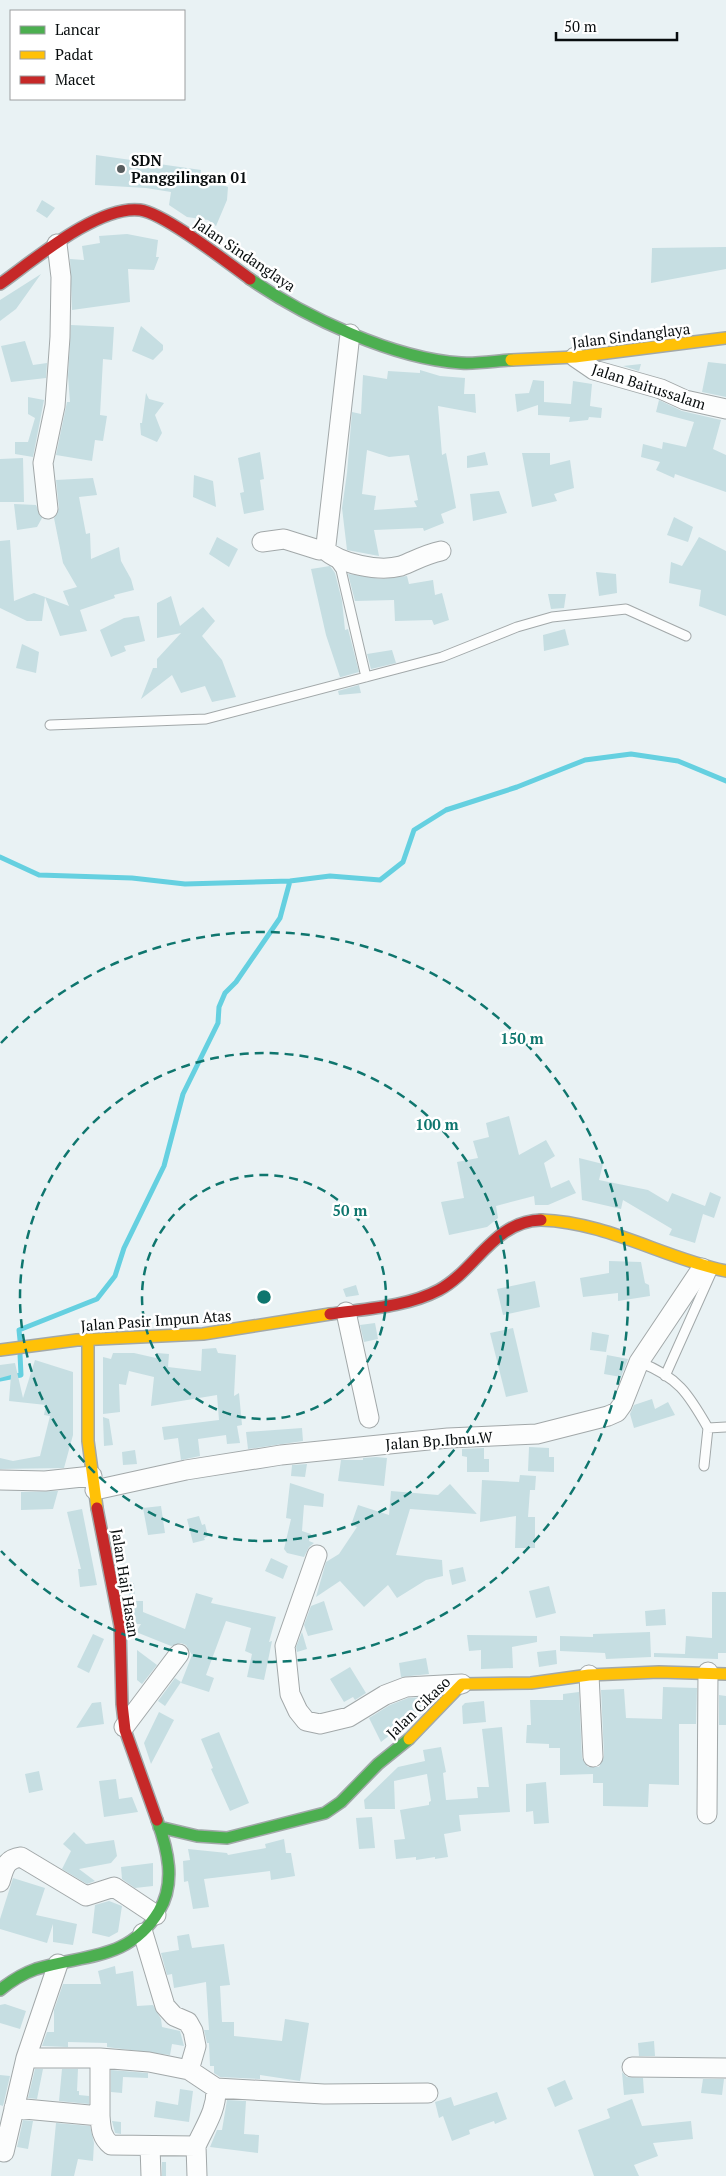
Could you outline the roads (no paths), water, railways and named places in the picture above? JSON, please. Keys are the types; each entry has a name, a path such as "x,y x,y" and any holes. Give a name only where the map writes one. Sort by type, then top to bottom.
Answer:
{"street":[{"name":"Jalan Sindanglaya","path":"0,284 76,229 122,211 141,210 162,218 265,289 350,334 404,352 462,363 575,357 726,338"},
{"path":"48,509 43,463 55,406 60,337 62,277 57,244"},
{"path":"328,553 328,531 350,334"},
{"name":"Jalan Baitussalam","path":"575,357 594,370 661,389 686,400 726,409"},
{"path":"262,542 284,540 328,553 346,562 386,567 399,566 441,551"},
{"name":"Jalan Pasir Impun Atas","path":"0,1350 88,1339 203,1334 346,1312 424,1297 444,1289 501,1233 514,1226 536,1220 571,1220 707,1268 726,1271"},
{"name":"Jalan Bp.Ibnu.W","path":"0,1480 93,1483 281,1455 448,1438 537,1434 617,1412 629,1389 639,1362 707,1268"},
{"path":"346,1312 369,1418"},
{"name":"Jalan Haji Hasan","path":"88,1339 88,1396 93,1483 120,1629 124,1727 134,1765 159,1827 166,1850 170,1881 165,1899 143,1933"},
{"path":"317,1555 285,1646 290,1694 298,1711 306,1721 320,1724 348,1717 385,1695 406,1688 462,1684"},
{"path":"124,1727 179,1654"},
{"path":"707,1814 717,1673"},
{"name":"Jalan Cikaso","path":"159,1827 197,1836 227,1838 325,1813 340,1802 378,1764 418,1731 462,1684 531,1683 589,1675 717,1673"},
{"path":"589,1675 593,1757"},
{"path":"0,1882 7,1862 12,1858 21,1857 86,1896 114,1887 156,1915"},
{"path":"0,1990 9,1981 25,1973 100,1955 117,1949 143,1933 165,2006 174,2016 188,2022 193,2031 196,2046 190,2070"},
{"path":"4,2152 26,2058 58,1964"},
{"path":"26,2058 100,2058 149,2062 190,2070 216,2088 324,2094 428,2093"},
{"path":"100,2058 100,2116 102,2134 105,2140 111,2145 196,2146"},
{"path":"632,2067 726,2068"},
{"path":"197,2176 196,2146 211,2117 217,2099 216,2088"},
{"path":"14,2108 100,2116"},
{"path":"150,2146 151,2176"}],"lane":[{"path":"328,553 341,570 366,677"},
{"path":"50,725 206,719 442,657 517,628 552,617 626,609 686,636"},
{"path":"665,1376 707,1268"},
{"path":"639,1362 683,1388 708,1428 704,1466"},
{"path":"708,1428 726,1427"}],"waterway":[{"path":"0,857 39,875 132,878 185,884 290,881 330,876 380,880 403,862 414,830 446,810 517,787 585,760 631,754 678,761 726,781"},
{"path":"20,1340 19,1330 97,1299 115,1276 124,1248 164,1166 183,1094 218,1023 219,1007 225,993 236,982 280,918 290,881"},
{"path":"0,1379 21,1375 20,1354"}],"place":[{"name":"SDN Panggilingan 01","path":"121,169"}]}
